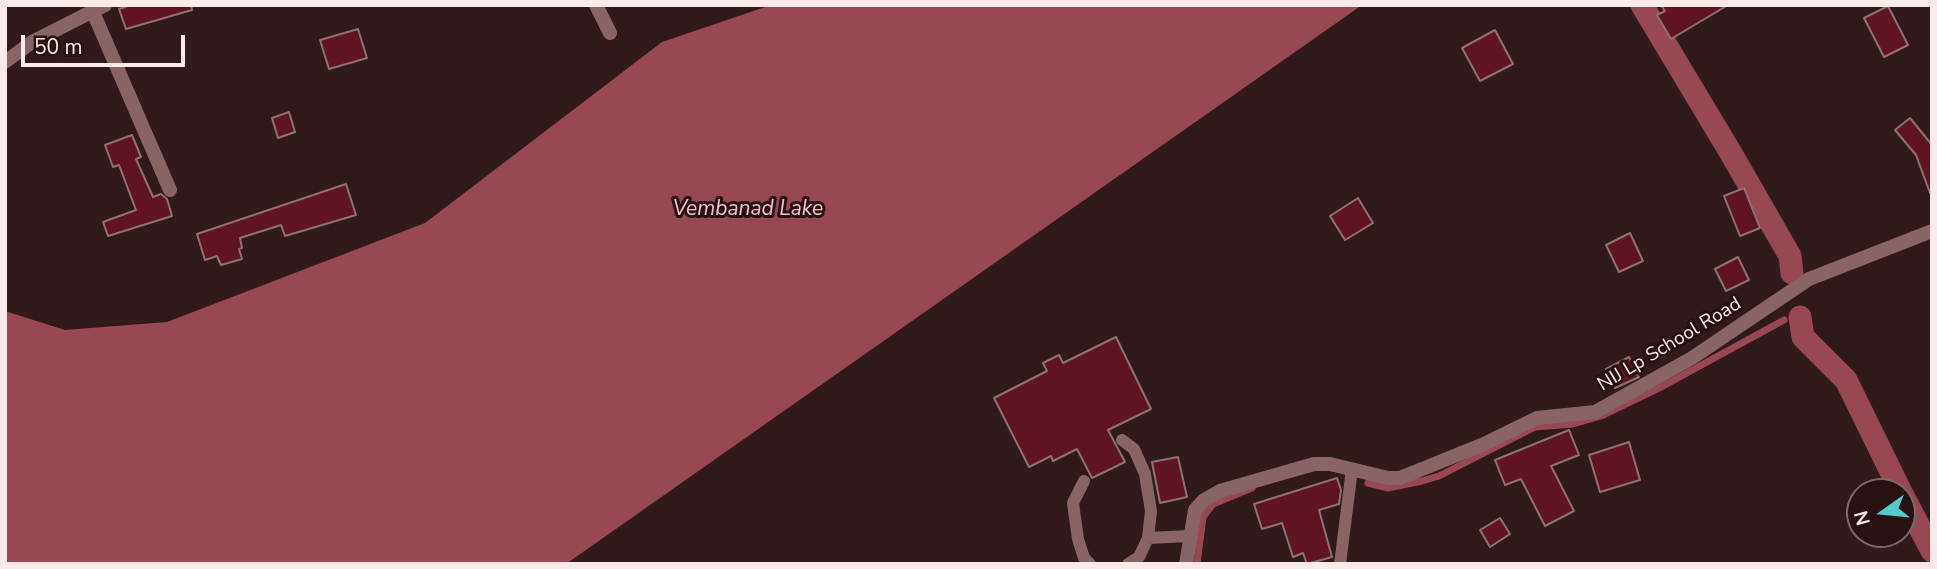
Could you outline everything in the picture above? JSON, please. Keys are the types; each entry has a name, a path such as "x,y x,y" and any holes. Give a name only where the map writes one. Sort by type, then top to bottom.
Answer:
{"street":[{"path":"596,5 610,33"},
{"path":"5,62 32,42 99,9 170,190"},
{"name":"NIJ Lp School Road","path":"1186,564 1195,510 1204,500 1220,491 1314,464 1330,464 1388,478 1400,478 1484,444 1537,418 1595,412 1692,358 1809,279 1932,231"}],"lane":[{"path":"1122,440 1134,449 1145,474 1151,511 1148,538 1139,557 1128,564"},
{"path":"1340,564 1352,469"},
{"path":"1084,481 1073,502 1074,519 1084,558 1090,564"},
{"path":"1148,538 1190,536"}],"water":[{"name":"Vembanad Lake","path":"771,5 1362,5 566,564 5,564 5,311 65,330 167,322 425,223 662,42"}],"building":[{"path":"131,5 191,5 192,10 126,29 119,9"},
{"path":"1661,5 1728,5 1671,39 1657,15 1665,11"},
{"path":"1888,6 1908,45 1884,57 1864,18"},
{"path":"358,29 367,58 329,69 320,40"},
{"path":"1495,30 1513,64 1480,81 1462,48"},
{"path":"289,112 295,132 278,138 272,118"},
{"path":"1910,118 1932,145 1932,193 1916,155 1895,130"},
{"path":"132,135 141,157 136,159 153,197 161,194 167,199 172,216 108,236 103,222 136,210 119,165 113,167 105,145"},
{"path":"346,184 356,215 285,236 281,225 240,238 242,259 221,265 217,256 205,260 197,234"},
{"path":"1744,188 1760,228 1740,236 1724,196"},
{"path":"1358,198 1373,223 1345,240 1330,216"},
{"path":"1630,233 1643,261 1619,272 1606,245"},
{"path":"1738,257 1749,280 1726,291 1715,269"},
{"path":"1116,337 1151,409 1108,430 1125,462 1092,478 1077,449 1053,461 1051,456 1029,467 994,398 1047,371 1043,363 1059,355 1063,363"},
{"path":"1629,357 1639,377 1615,388 1606,369"},
{"path":"1569,430 1579,455 1551,466 1574,511 1545,526 1521,479 1505,485 1495,460"},
{"path":"1629,442 1640,480 1600,492 1589,455"},
{"path":"1178,457 1187,497 1160,503 1152,462"},
{"path":"1337,478 1341,490 1339,504 1319,510 1332,557 1307,564 1303,553 1293,557 1282,523 1262,529 1254,504"},
{"path":"1500,518 1510,534 1490,547 1480,530"}],"waterway":[{"path":"1642,5 1790,256 1792,273"},
{"path":"1800,317 1803,337 1846,380 1894,478"},
{"path":"1368,483 1388,488 1422,481 1439,476 1535,427 1573,424 1601,416 1663,386 1784,320"},
{"path":"1197,564 1203,517 1213,504 1252,488"},
{"path":"1916,521 1932,551"}]}
